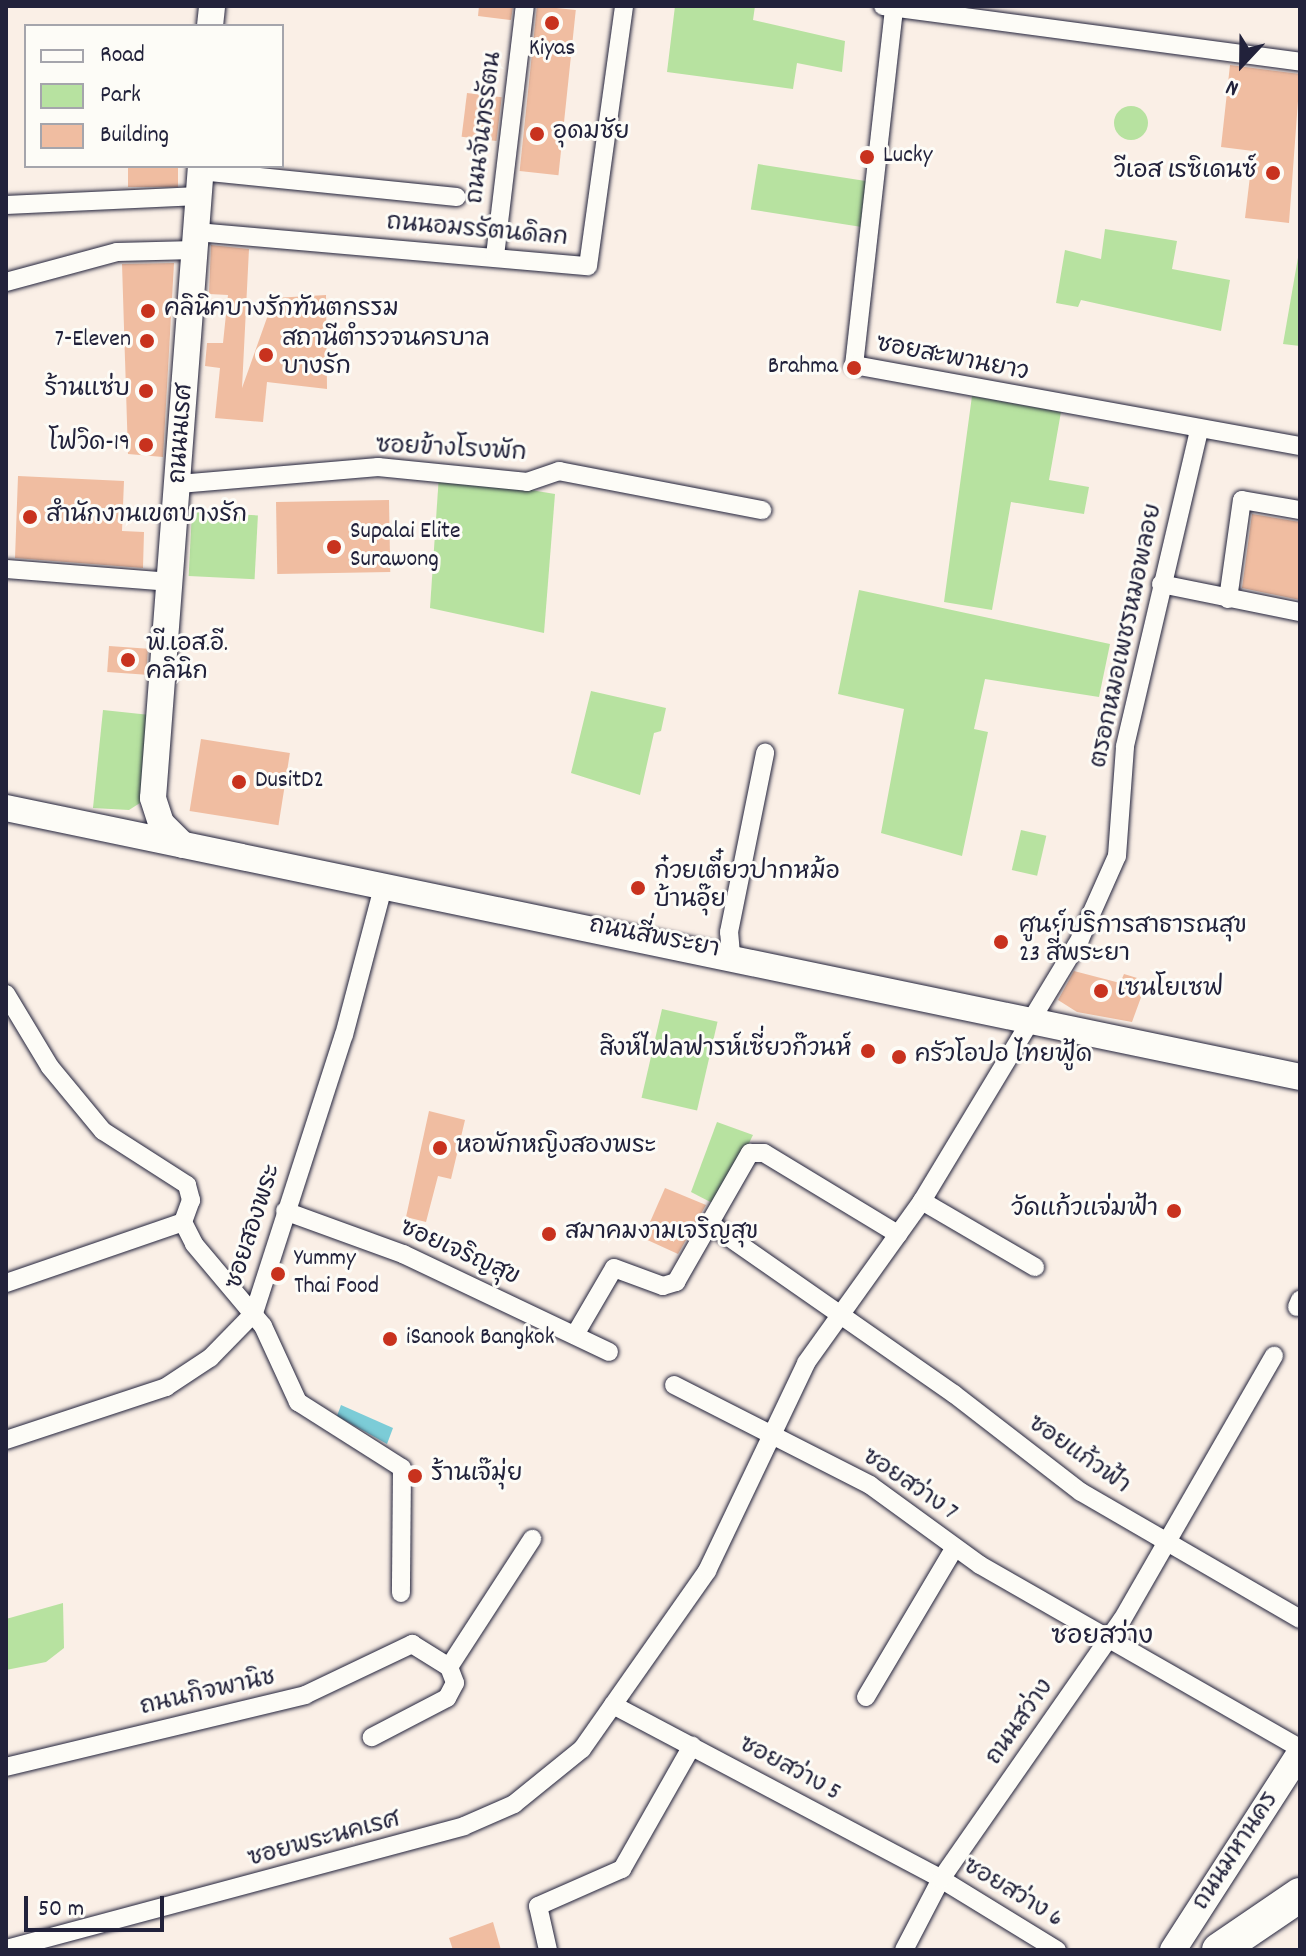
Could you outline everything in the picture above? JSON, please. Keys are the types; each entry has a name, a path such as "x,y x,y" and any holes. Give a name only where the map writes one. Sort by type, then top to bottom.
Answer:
{"highway":[{"path":"1219,1950 1300,1895"}],"main road":[{"name":"ถนนนเรศ","path":"153,798 200,177"},
{"path":"123,832 144,817 153,798"},
{"path":"153,798 161,823 183,845"},
{"name":"ถนนสี่พระยา","path":"6,808 731,954 1028,1021 1300,1077"},
{"name":"ถนนมหานคร","path":"1173,1950 1300,1751"}],"street":[{"name":"ถนนจันทรรัตน","path":"495,256 525,6"},
{"name":"ถนนอมรรัตนดิลก","path":"6,282 117,252 196,241 495,256 588,266 624,6"},
{"path":"889,7 1300,62"},
{"name":"ซอยสะพานยาว","path":"889,7 854,365 1199,431 1300,446"},
{"path":"6,205 200,177 457,197"},
{"name":"ตรอกหมอเพชรหมอพลอย","path":"1028,1021 1080,939 1117,856 1125,746 1199,431"},
{"name":"ซอยข้างโรงพัก","path":"179,484 378,467 546,478 559,471 762,510"},
{"path":"1228,599 1242,500 1300,510"},
{"path":"6,569 171,582"},
{"path":"1161,584 1300,612"},
{"path":"731,954 729,932 765,753"},
{"name":"ซอยสองพระ","path":"6,1440 166,1387 210,1358 254,1313 344,1035 384,884"},
{"path":"6,994 50,1067 103,1131 187,1185 191,1200 183,1222 206,1263 254,1313 298,1402 402,1468 401,1593"},
{"path":"613,1705 707,1571 806,1363 922,1201 1028,1021"},
{"path":"576,1333 614,1268 670,1287 713,1226 756,1152 898,1234"},
{"path":"922,1201 1035,1267"},
{"name":"ซอยเจริญสุข","path":"285,1211 403,1254 576,1333 609,1352"},
{"path":"6,1283 183,1222"},
{"name":"ซอยแก้วฟ้า","path":"713,1226 954,1394 1081,1492 1300,1619"},
{"name":"ถนนสว่าง","path":"904,1950 941,1879 1111,1635 1274,1356"},
{"name":"ซอยสว่าง 7","path":"674,1385 870,1485 955,1547 1111,1635 1300,1751"},
{"path":"372,1737 447,1698 455,1683 449,1667 532,1539"},
{"path":"866,1697 955,1547"},
{"name":"ถนนกิจพานิช","path":"6,1767 305,1695 412,1644 449,1667"},
{"name":"ซอยสว่าง 5","path":"613,1705 941,1879"},
{"name":"ซอยพระนคเรศ","path":"6,1949 464,1826 514,1804 563,1768 613,1705"},
{"path":"548,1950 538,1906 622,1869 692,1746"},
{"name":"ซอยสว่าง 6","path":"941,1879 1057,1950"}],"green space":[{"path":"675,6 755,6 753,20 845,41 842,72 797,63 793,89 667,72"},
{"path":"1131,106 1143,111 1148,123 1143,135 1131,140 1119,135 1114,123 1119,111"},
{"path":"758,164 874,182 866,228 751,209"},
{"path":"1105,229 1177,241 1172,269 1230,280 1221,331 1081,300 1078,307 1056,303 1065,250 1101,259"},
{"path":"1300,246 1300,346 1283,344"},
{"path":"972,396 1061,412 1049,480 1089,487 1084,514 1011,502 992,610 944,602"},
{"path":"439,475 555,494 544,633 430,608"},
{"path":"192,512 258,515 255,579 189,576"},
{"path":"859,590 1110,644 1099,697 985,679 974,729 988,732 962,856 881,833 904,709 838,694"},
{"path":"591,691 666,708 661,731 654,733 640,795 571,773"},
{"path":"103,710 150,715 140,803 129,810 93,808"},
{"path":"1021,830 1046,836 1037,876 1012,870"},
{"path":"662,1009 718,1022 697,1110 642,1098"},
{"path":"717,1122 753,1135 718,1206 691,1192"},
{"path":"63,1603 64,1648 46,1662 6,1670 6,1619"}],"water":[{"path":"341,1405 393,1428 387,1444 337,1416"}],"building":[{"path":"479,6 513,6 511,20 478,16"},
{"path":"537,6 576,10 558,175 520,171"},
{"name":"วีเอส เรซิเดนซ์","path":"1230,65 1300,74 1289,223 1245,218 1253,151 1221,147"},
{"path":"467,93 502,97 496,141 462,137"},
{"path":"128,168 178,168 178,187 128,187"},
{"name":"สถานีตำรวจนครบาล บางรัก","path":"211,245 249,249 242,388 274,298 326,295 327,389 267,382 263,422 215,418 220,368 205,366 207,343 223,343 228,295 209,294"},
{"path":"174,263 163,457 128,454 122,264"},
{"name":"สำนักงานเขตบางรัก","path":"18,476 124,481 122,531 144,532 143,568 15,558"},
{"name":"Supalai Elite Surawong","path":"389,500 390,572 277,574 276,502"},
{"path":"1252,514 1300,522 1300,600 1242,588"},
{"name":"พี.เอส.อี. คลินิก","path":"109,646 148,649 146,675 107,672"},
{"name":"DusitD2","path":"201,739 290,753 278,825 190,811"},
{"name":"เซนโยเซฟ","path":"1074,971 1120,983 1124,974 1147,981 1132,1022 1077,1012 1058,1000"},
{"name":"หอพักหญิงสองพระ","path":"429,1111 465,1120 451,1179 438,1176 426,1222 406,1217"},
{"path":"665,1188 706,1205 678,1254 643,1238"},
{"path":"493,1922 501,1950 453,1950 449,1938"}],"place":[{"name":"Kiyas","path":"552,23"},
{"name":"อุดมชัย","path":"537,134"},
{"name":"Lucky","path":"867,157"},
{"name":"วีเอส เรซิเดนซ์","path":"1273,173"},
{"name":"คลินิคบางรักทันตกรรม","path":"148,311"},
{"name":"7-Eleven","path":"147,341"},
{"name":"สถานีตำรวจนครบาล บางรัก","path":"266,355"},
{"name":"Brahma","path":"854,368"},
{"name":"ร้านแซ่บ","path":"146,391"},
{"name":"โฟวิด-19","path":"146,445"},
{"name":"สำนักงานเขตบางรัก","path":"30,517"},
{"name":"Supalai Elite Surawong","path":"334,547"},
{"name":"พี.เอส.อี. คลินิก","path":"128,660"},
{"name":"DusitD2","path":"239,782"},
{"name":"ก๋วยเตี๋ยวปากหม้อ บ้านอุ๊ย","path":"638,888"},
{"name":"ศูนย์บริการสาธารณสุข 23 สี่พระยา","path":"1001,942"},
{"name":"เซนโยเซฟ","path":"1101,991"},
{"name":"สิงห์ไฟลฟารห์เซี่ยวก๊วนห์","path":"868,1051"},
{"name":"ครัวโอปอ ไทยฟู้ด","path":"899,1057"},
{"name":"หอพักหญิงสองพระ","path":"440,1148"},
{"name":"วัดแก้วแจ่มฟ้า","path":"1174,1211"},
{"name":"สมาคมงามเจริญสุข","path":"549,1234"},
{"name":"Yummy Thai Food","path":"278,1274"},
{"name":"iSanook Bangkok","path":"390,1339"},
{"name":"ร้านเจ๊มุ่ย","path":"415,1476"}],"district":[{"name":"ซอยสว่าง","path":"1102,1638"}]}
